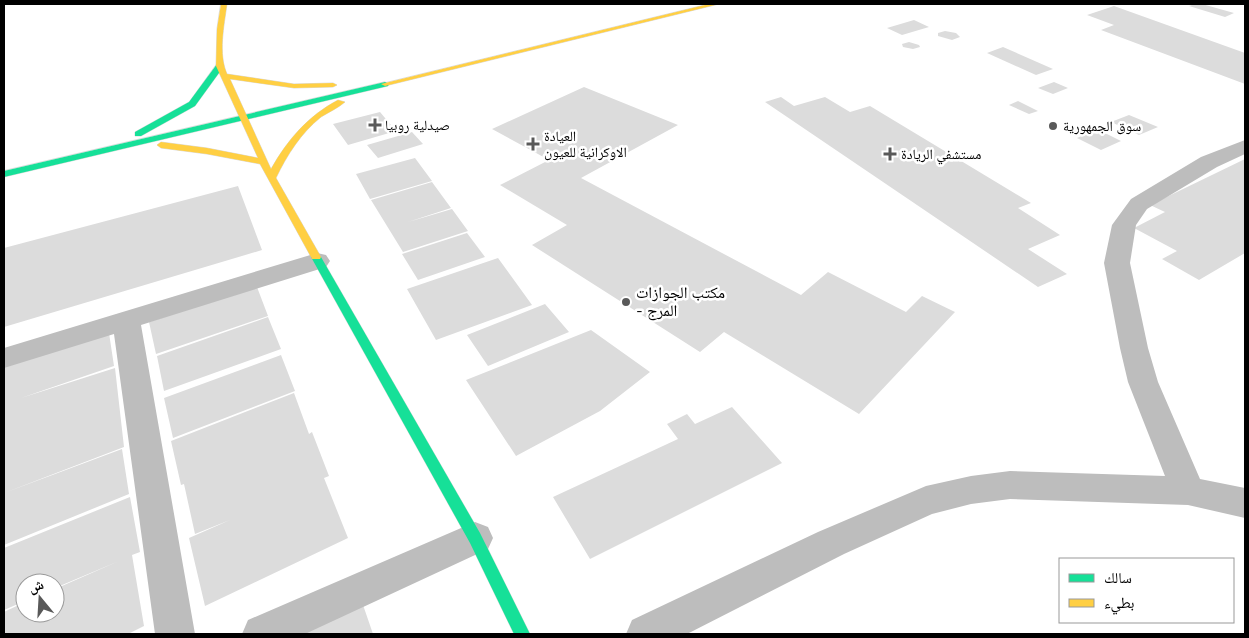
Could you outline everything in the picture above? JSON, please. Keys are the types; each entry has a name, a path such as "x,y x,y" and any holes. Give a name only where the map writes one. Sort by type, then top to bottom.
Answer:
{"main road":[{"path":"224,4 220,29 222,71 271,178 475,538 522,634"},
{"path":"4,174 716,4"},
{"path":"222,71 294,86 321,86 421,75"},
{"path":"104,151 192,104 222,71"},
{"path":"271,178 288,146 312,121 337,104 393,82"},
{"path":"134,144 169,145 264,162"}],"street":[{"path":"1188,491 1143,382 1134,348 1117,263 1124,225 1139,204 1209,162 1245,146"},
{"path":"4,358 317,260"},
{"path":"126,321 175,634"},
{"path":"646,634 830,544 926,501 971,490 1010,485 1188,491 1245,503"},
{"path":"262,634 475,538"}],"building":[{"path":"1202,4 1234,13 1225,17 1189,6"},
{"path":"1114,6 1245,53 1245,84 1101,30 1114,25 1087,15"},
{"path":"914,20 929,27 902,35 887,28"},
{"path":"945,31 956,33 960,37 952,40 938,36 938,33"},
{"path":"909,42 920,47 913,49 903,47 902,44"},
{"path":"1003,47 1053,69 1036,75 987,53"},
{"path":"1054,82 1068,88 1053,94 1038,88"},
{"path":"584,87 678,125 581,178 801,295 828,272 906,312 922,296 955,312 859,414 724,332 700,352 532,245 567,225 500,185 549,160 492,129"},
{"path":"781,97 794,106 825,97 850,112 870,106 1031,203 1018,208 1060,235 1028,249 1067,274 1038,287 765,102"},
{"path":"1018,101 1038,111 1029,114 1009,105"},
{"path":"380,112 396,131 348,145 333,124"},
{"path":"1129,115 1158,127 1139,135 1111,122"},
{"path":"1097,129 1121,141 1101,150 1077,138"},
{"path":"412,132 423,144 378,158 367,145"},
{"path":"415,158 432,181 370,199 356,174"},
{"path":"1245,159 1245,253 1199,280 1162,259 1177,251 1134,228 1165,212 1150,205"},
{"path":"432,182 451,208 408,222 452,209 468,231 403,252 371,200"},
{"path":"238,186 262,250 4,327 4,248"},
{"path":"467,233 485,257 418,280 402,254"},
{"path":"498,258 532,305 436,340 407,289"},
{"path":"257,287 268,316 156,354 149,322"},
{"path":"545,304 569,332 488,366 467,335"},
{"path":"268,317 281,349 164,391 157,356"},
{"path":"591,330 650,372 600,411 516,456 466,380"},
{"path":"109,333 114,366 21,398 115,368 124,447 4,493 4,367"},
{"path":"281,355 295,391 173,438 164,398"},
{"path":"294,393 309,434 312,432 329,476 324,478 348,538 205,606 189,538 230,520 195,534 184,484 181,485 171,441"},
{"path":"732,407 782,463 590,559 553,497 678,439 667,424 687,414 695,424"},
{"path":"122,449 129,494 4,545 4,493"},
{"path":"130,497 140,552 132,555 144,626 128,634 4,634 4,612 15,607 15,623 65,623 65,585 119,561 65,584 65,573 15,573 15,605 4,610 4,548"},
{"path":"362,602 373,634 294,634"}],"traffic: fast":[{"path":"138,134 192,104 220,66"},
{"path":"4,174 385,84"},
{"path":"316,257 475,538 522,634"}],"traffic: slow":[{"path":"224,4 220,29 220,66 271,178 316,257"},
{"path":"385,84 716,4"},
{"path":"224,76 294,86 333,85"},
{"path":"271,178 284,154 308,124 341,102"},
{"path":"161,145 207,151 264,162"}],"place":[{"name":"صيدلية روبيا","path":"375,125"},
{"name":"سوق الجمهورية","path":"1053,126"},
{"name":"العيادة الاوكرانية للعيون","path":"533,144"},
{"name":"مستشفي الريادة","path":"890,154"},
{"name":"مكتب الجوازات - المرج","path":"626,302"}]}
